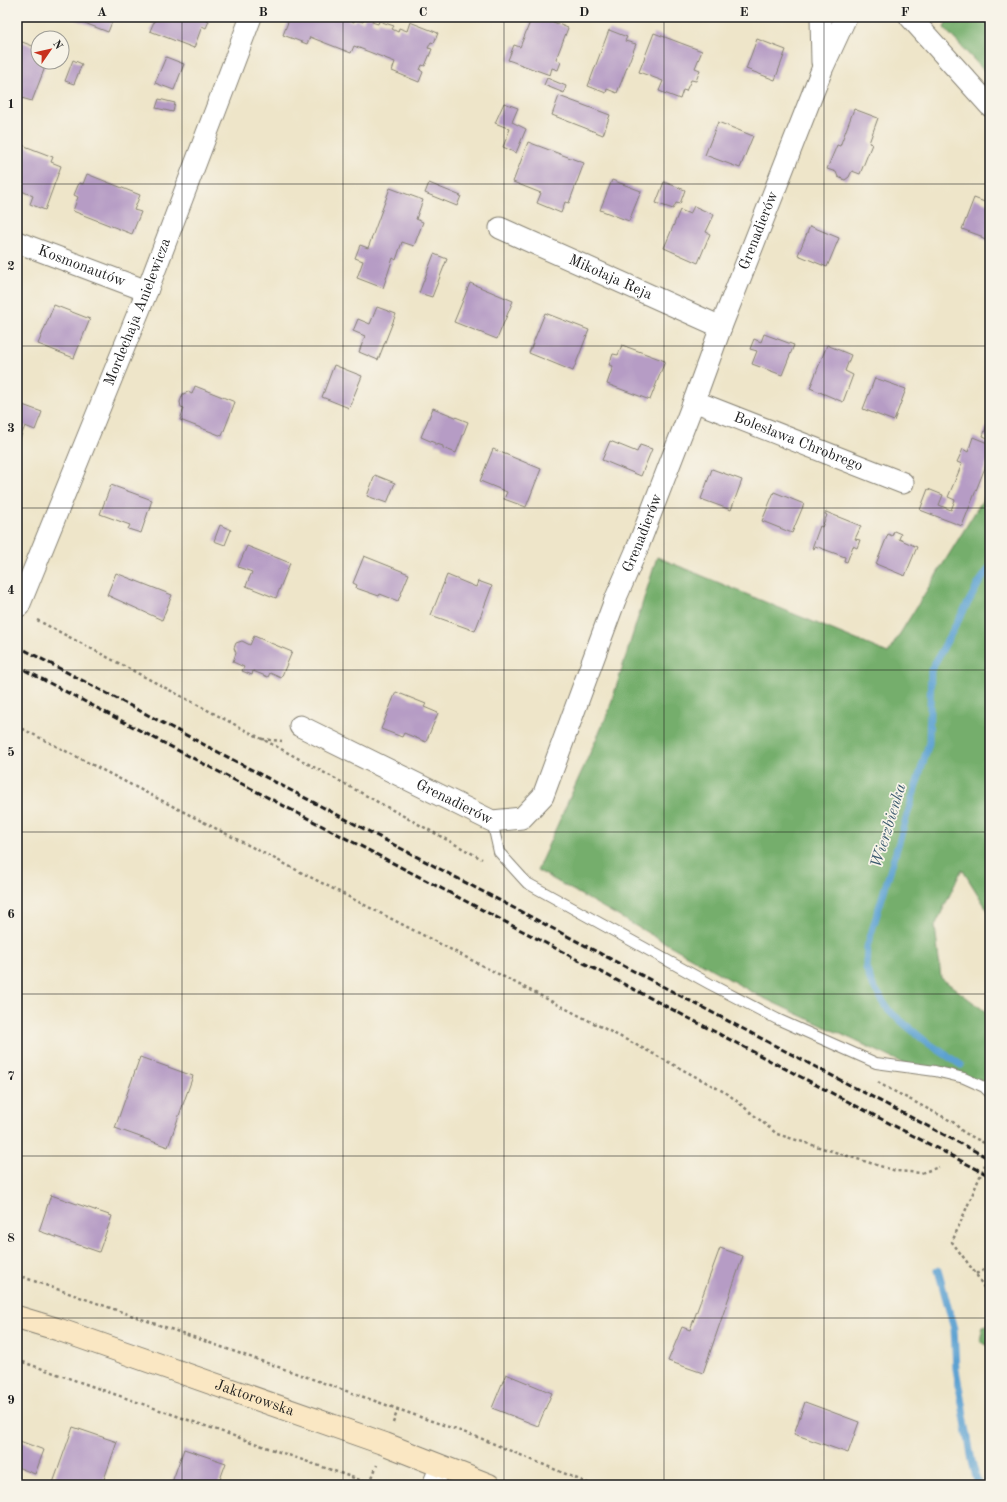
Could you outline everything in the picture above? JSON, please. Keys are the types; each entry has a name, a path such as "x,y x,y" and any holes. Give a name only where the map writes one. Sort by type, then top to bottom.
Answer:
{"main road":[{"name":"Jaktorowska","path":"17,1317 60,1330 437,1475 489,1485"}],"street":[{"name":"Mordechaja Anielewicza","path":"19,606 147,290 251,17"},
{"path":"821,17 823,67"},
{"name":"Grenadierów","path":"300,726 492,821 522,818 543,796 615,600 637,549 721,326 823,67 846,17"},
{"path":"910,17 990,106"},
{"name":"Mikołaja Reja","path":"500,228 721,326"},
{"name":"Kosmonautów","path":"17,242 147,290"},
{"name":"Bolesława Chrobrego","path":"694,401 903,483"}],"lane":[{"path":"492,821 499,852 527,883 710,984 777,1019 876,1063 935,1071 964,1078 984,1087 990,1093"}],"path":[{"path":"19,606 33,618 281,749 485,860"},
{"path":"17,741 18,727 653,1054 728,1094 777,1134 896,1171 921,1173 939,1167"},
{"path":"874,1078 884,1086 953,1122 963,1132 990,1146"},
{"path":"990,1153 952,1242 976,1274 990,1298"},
{"path":"976,1274 990,1267"},
{"path":"17,1275 480,1438 592,1485"},
{"path":"17,1360 374,1485"}],"green space":[{"path":"948,17 990,17 990,77 944,28"},
{"path":"990,488 990,914 962,869 935,926 941,978 990,1015 990,1089 903,1063 759,996 537,870 608,713 657,557 888,653"},
{"path":"990,1324 990,1347 980,1341 983,1326"}],"building":[{"path":"69,17 114,17 108,32"},
{"path":"156,17 205,17 204,19 209,21 206,28 202,26 194,48 150,31"},
{"path":"290,17 349,17 348,20 354,22 355,19 363,22 365,17 371,17 373,18 372,22 378,24 379,21 394,26 392,29 398,32 399,28 407,31 410,22 438,33 434,43 431,42 428,48 432,49 425,66 422,65 420,70 423,72 419,82 392,71 395,62 354,46 351,53 310,37 307,44 283,35"},
{"path":"532,17 541,17 568,28 556,59 561,62 558,70 552,68 550,75 508,60 514,45 520,47"},
{"path":"609,30 627,37 625,41 636,44 617,93 607,89 606,93 588,86"},
{"path":"654,33 702,51 695,68 700,70 696,81 691,80 686,91 683,90 680,99 659,91 663,81 639,72"},
{"path":"757,39 786,50 775,80 746,69"},
{"path":"17,40 30,45 30,70 44,70 32,101 18,97 19,93 17,92"},
{"path":"166,57 184,64 174,90 155,83"},
{"path":"73,60 82,64 74,84 65,81"},
{"path":"547,78 566,86 564,93 544,85"},
{"path":"559,96 610,115 603,135 552,115"},
{"path":"159,99 175,103 173,112 156,108"},
{"path":"504,103 518,108 512,122 526,129 516,153 503,147 510,129 495,123"},
{"path":"854,109 878,118 869,143 872,144 860,174 852,171 849,177 845,180 838,177 836,172 827,169 837,145 840,146"},
{"path":"718,122 753,136 740,168 705,155"},
{"path":"528,142 584,163 569,203 565,202 561,213 537,203 541,193 513,182"},
{"path":"17,143 53,157 51,162 61,166 45,210 30,204 33,196 17,189"},
{"path":"87,174 140,195 134,210 141,212 132,234 73,211 78,197 74,195 79,183 83,184"},
{"path":"612,180 641,191 629,221 600,210"},
{"path":"664,182 685,190 680,204 676,203 673,209 656,203"},
{"path":"429,183 461,196 457,206 425,193"},
{"path":"390,188 423,200 416,219 423,222 414,246 402,242 396,260 393,258 383,288 357,278 363,261 355,258 360,245 368,248"},
{"path":"974,198 990,204 990,242 981,238 981,236 962,229"},
{"path":"694,206 714,215 706,232 710,234 698,263 664,248 680,210 690,214"},
{"path":"810,226 839,238 827,267 798,255"},
{"path":"434,254 447,259 432,297 419,293"},
{"path":"470,283 513,301 497,339 454,322"},
{"path":"54,305 90,319 74,358 38,344"},
{"path":"377,307 396,314 378,360 359,352 365,336 353,331 358,319 370,324"},
{"path":"545,313 589,330 573,371 529,353"},
{"path":"764,334 794,345 782,375 752,364 757,351 750,349 754,339 761,342"},
{"path":"622,345 665,361 650,400 607,384 613,366 609,365 613,354 618,355"},
{"path":"827,345 851,355 845,371 853,375 843,402 810,388"},
{"path":"334,365 362,376 349,408 322,397"},
{"path":"875,378 906,389 894,421 863,409"},
{"path":"195,386 235,402 222,436 180,420 184,408 181,407 180,402 183,394 188,392 192,394"},
{"path":"17,403 42,412 35,430 25,426 17,446"},
{"path":"433,408 468,422 456,453 443,448 443,446 437,444 435,445 435,443 421,437"},
{"path":"990,417 990,439 983,436"},
{"path":"973,437 990,444 990,455 962,526 920,510 928,489 943,495 939,505 951,510 955,500 948,497 962,464 957,462 963,449 968,452"},
{"path":"610,441 637,452 640,445 652,449 641,476 602,460"},
{"path":"493,449 541,469 526,507 504,499 507,492 480,481"},
{"path":"712,469 742,480 731,510 701,499"},
{"path":"375,475 395,483 387,503 367,496"},
{"path":"111,485 152,500 141,533 128,529 130,525 100,514"},
{"path":"774,492 804,504 792,533 762,521"},
{"path":"826,512 861,526 855,539 860,540 857,548 853,546 847,562 844,561 845,557 815,546 814,549 812,548 820,526 822,527 827,515 825,514"},
{"path":"220,525 231,530 225,545 214,541"},
{"path":"894,531 901,534 899,539 917,547 905,576 876,564 888,534 892,536"},
{"path":"247,546 290,563 276,598 246,586 252,572 238,567"},
{"path":"364,556 409,574 398,601 380,594 379,596 356,588 357,585 353,583"},
{"path":"116,573 172,595 162,620 107,595"},
{"path":"447,575 476,587 478,581 492,586 475,631 431,615"},
{"path":"254,636 292,652 281,678 270,673 268,677 253,671 252,675 242,671 244,667 233,662 236,653 234,648 236,643 242,641 250,645"},
{"path":"396,692 426,704 424,707 438,713 426,742 404,733 402,737 381,729"},
{"path":"140,1057 193,1076 168,1147 115,1128"},
{"path":"51,1195 112,1216 99,1252 39,1231"},
{"path":"720,1248 743,1256 703,1373 668,1361 682,1327 690,1330"},
{"path":"506,1374 552,1393 538,1426 492,1408"},
{"path":"805,1402 859,1422 848,1453 794,1434"},
{"path":"73,1427 117,1442 102,1485 60,1485 53,1483"},
{"path":"17,1440 44,1450 35,1474 17,1467"},
{"path":"184,1449 226,1463 218,1485 171,1485"}],"waterway":[{"name":"Wierzbienka","path":"961,1065 925,1041 889,1011 871,982 866,968 867,947 929,743 931,670 979,583 990,567"},
{"name":"Wierzbienka","path":"938,1270 954,1329 956,1369 972,1461 978,1485"}],"railway":[{"path":"17,646 990,1159"},
{"path":"17,666 990,1176"}]}
